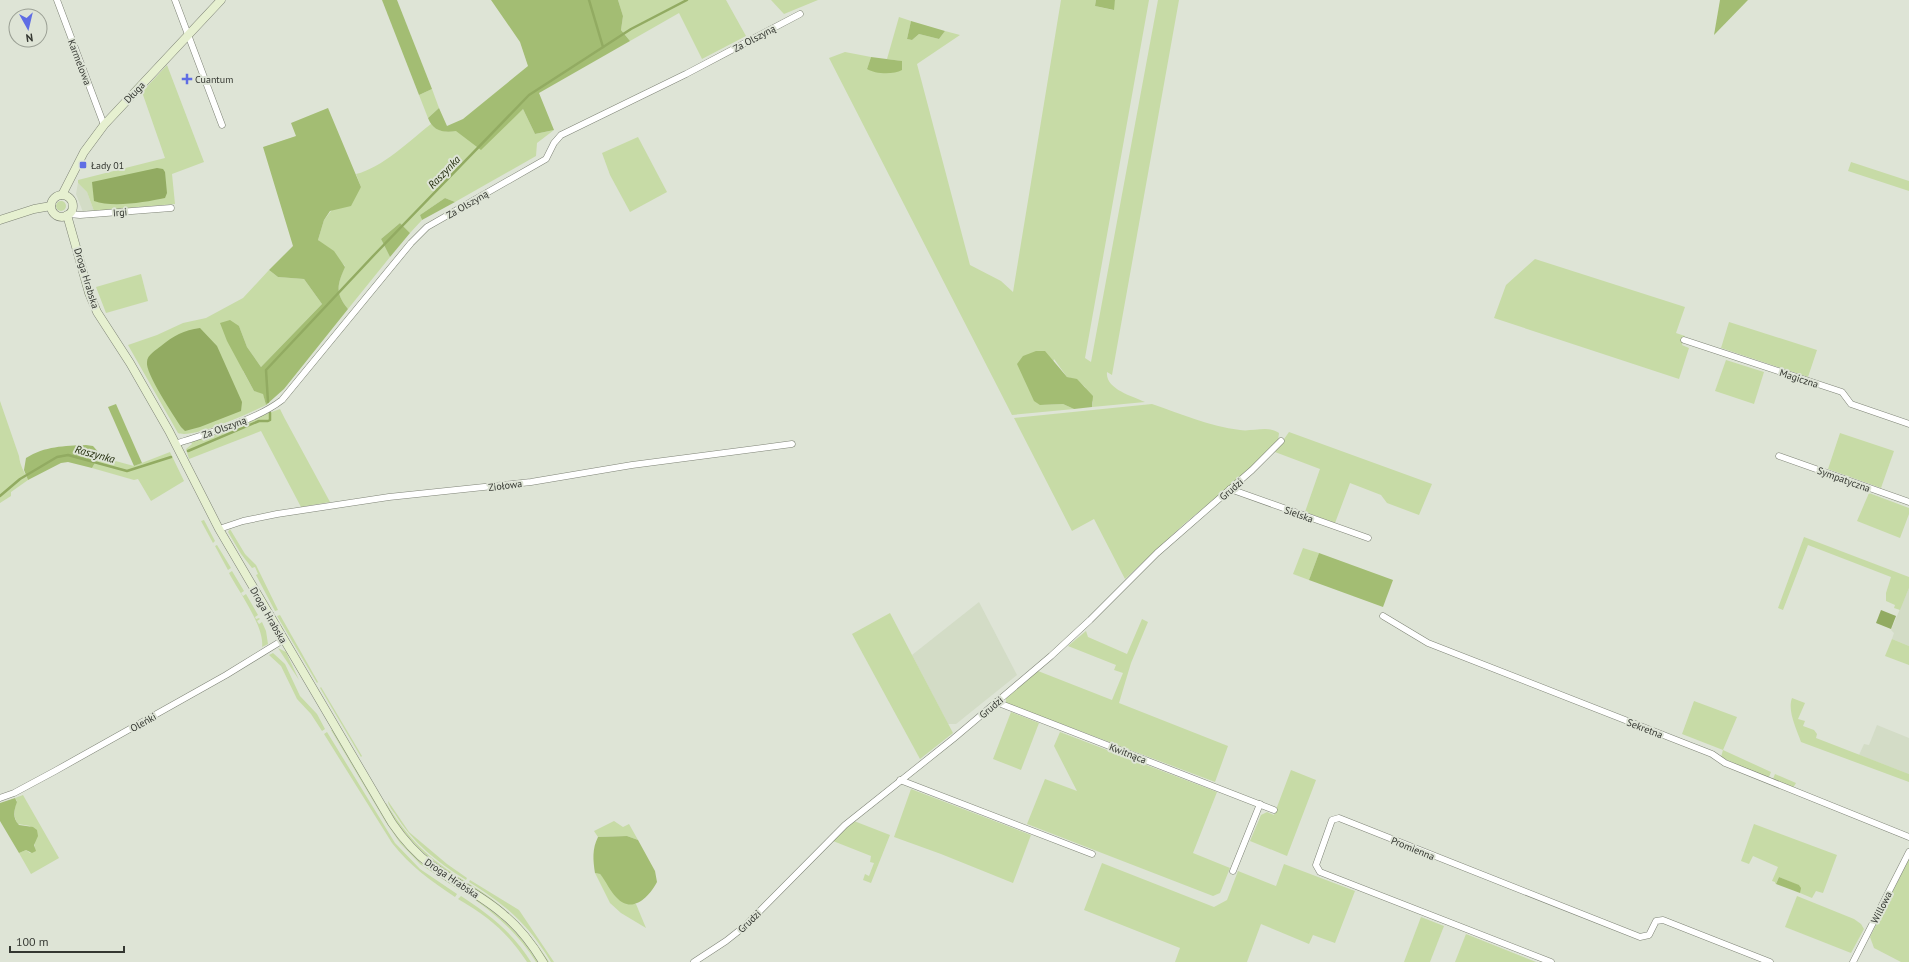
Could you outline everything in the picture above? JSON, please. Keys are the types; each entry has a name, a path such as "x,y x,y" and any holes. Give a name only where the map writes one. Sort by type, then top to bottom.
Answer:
{"street":[{"name":"Karmelowa","path":"57,0 104,125"},
{"path":"175,0 222,125"},
{"name":"Długa","path":"62,195 84,152 104,125 221,0"},
{"name":"Za Olszyną","path":"175,444 204,435 270,410 282,400 411,243 427,227 546,159 554,143 561,135 686,74 800,14"},
{"path":"62,195 69,198 72,203 72,210 68,215 62,217 56,215 51,210 51,206 55,197 62,195"},
{"path":"0,220 34,209 51,206"},
{"name":"Irgi","path":"68,215 171,208"},
{"name":"Droga Hrabska","path":"68,215 89,293 97,312 130,363 175,444 219,530 380,803 404,840 432,866 504,915 522,932 543,962"},
{"name":"Magiczna","path":"1684,340 1842,392 1851,404 1909,424"},
{"name":"Grudzi","path":"694,962 726,941 745,926 845,825 953,739 1067,641 1157,553 1230,489 1281,441"},
{"name":"Ziołowa","path":"219,530 243,521 276,514 389,497 531,482 632,465 792,444"},
{"name":"Sympatyczna","path":"1779,456 1909,502"},
{"name":"Sielska","path":"1230,489 1368,538"},
{"name":"Sekretna","path":"1382,616 1428,643 1712,754 1725,763 1909,838"},
{"name":"Oleńki","path":"0,798 24,788 103,744 226,675 283,640"},
{"name":"Kwitnąca","path":"996,702 1274,810"},
{"path":"900,780 1092,854"},
{"path":"1233,871 1260,804"},
{"name":"Promienna","path":"1551,962 1320,872 1316,866 1332,820 1339,818 1640,937 1649,935 1656,921 1663,920 1770,962"},
{"name":"Willowa","path":"1853,962 1909,852"}],"shaded area":[{"path":"382,0 397,0 432,89 419,95"},
{"path":"491,0 618,0 623,16 621,30 630,41 539,93 554,130 535,134 523,109 481,150 456,131 447,132 439,130 433,126 428,118 439,108 447,126 463,119 528,66 520,42"},
{"path":"618,0 726,0 746,36 702,59 679,13 630,41 621,30 623,16"},
{"path":"771,0 818,0 784,14"},
{"path":"1061,0 1096,0 1095,6 1113,10 1115,0 1149,0 1085,358 1091,362 1158,0 1179,0 1112,375 1107,372 1110,383 1120,391 1145,402 1092,407 1093,402 1085,387 1077,380 1067,377 1054,359 1040,405 1063,404 1074,409 1012,415 829,58 845,52 871,57 867,69 901,61 887,59 899,17 911,21 907,39 912,40 919,34 939,39 945,31 960,35 917,64 970,265 1001,281 1013,292"},
{"path":"1096,0 1115,0 1114,10 1095,6"},
{"path":"1720,0 1748,0 1714,35"},
{"path":"911,21 945,31 939,39 919,34 912,40 907,39"},
{"path":"871,57 902,61 902,70 889,73 870,71 867,69"},
{"path":"167,65 204,162 172,174 175,204 94,211 87,192 78,183 78,180 165,158 142,92"},
{"path":"432,89 439,108 428,118 419,95"},
{"path":"328,108 361,187 351,206 330,211 324,220 318,240 334,251 345,267 340,279 339,293 348,309 284,389 266,405 263,394 254,391 227,341 220,323 230,320 239,326 247,347 261,367 322,304 304,279 278,277 269,270 293,246 263,147 296,136 291,123"},
{"path":"523,109 535,134 554,130 537,143 536,156 455,202 445,198 420,215 422,220 410,233 400,223 381,239 390,257 348,309 339,293 340,278 345,266 318,240 324,220 331,211 361,187 356,174 366,171 385,160 431,124 442,131 456,131"},
{"path":"638,137 667,192 630,212 610,175 602,153"},
{"path":"1851,162 1909,181 1909,191 1848,171"},
{"path":"157,168 163,169 165,172 167,193 165,198 139,203 120,204 94,201 92,182"},
{"path":"78,183 87,192 94,211 83,212 76,194"},
{"path":"445,198 455,202 422,220 420,215"},
{"path":"61,201 66,206 61,211 56,206"},
{"path":"400,223 410,233 390,257 381,239"},
{"path":"1535,259 1685,307 1676,333 1685,336 1682,345 1689,348 1679,379 1494,318 1506,285"},
{"path":"269,270 278,277 304,279 322,304 261,367 247,347 239,326 243,371 254,391 263,393 266,405 208,429 185,434 178,433 128,345 157,335 183,323 206,318 243,298"},
{"path":"141,274 148,301 106,313 96,287"},
{"path":"1729,322 1817,350 1808,377 1721,348"},
{"path":"200,328 217,346 242,402 241,411 200,427 185,431 177,422 150,375 147,359 152,353 170,339 184,332"},
{"path":"1036,351 1045,351 1067,377 1077,379 1093,396 1092,407 1074,409 1063,404 1040,405 1034,401 1017,364 1023,356"},
{"path":"1726,360 1764,372 1754,404 1715,391"},
{"path":"0,401 21,466 28,480 11,492 11,496 0,503"},
{"path":"116,404 142,463 134,466 108,407"},
{"path":"1152,404 1217,426 1245,430 1270,429 1279,433 1278,441 1246,473 1184,524 1125,579 1094,519 1072,531 1014,418"},
{"path":"280,409 330,502 301,507 261,431 189,459 186,449 192,444 191,441"},
{"path":"1289,432 1432,484 1419,515 1387,503 1381,495 1350,483 1335,523 1305,512 1320,469 1275,452"},
{"path":"1840,433 1894,451 1881,488 1828,469"},
{"path":"62,446 93,446 100,454 92,468 68,462 61,463 28,480 24,470 26,458 48,449"},
{"path":"170,452 184,481 151,501 138,479 134,480 92,468 100,454 108,459 134,466"},
{"path":"1869,493 1909,508 1909,514 1900,538 1857,521"},
{"path":"204,520 215,541 213,543 201,521"},
{"path":"230,529 245,554 256,565 278,610 275,611 256,575 258,574 255,567 252,568 241,554 228,532"},
{"path":"1804,537 1909,577 1909,588 1900,610 1894,608 1895,605 1886,601 1886,593 1891,577 1808,545 1783,610 1778,608"},
{"path":"217,545 231,568 228,570 215,546"},
{"path":"1303,548 1319,553 1309,580 1293,574"},
{"path":"1319,553 1393,580 1383,607 1309,580"},
{"path":"232,571 244,591 241,593 243,596 246,594 258,615 255,617 256,619 260,619 257,621 259,624 262,622 266,631 268,644 262,647 260,630 229,573"},
{"path":"1909,588 1909,646 1892,639 1894,633 1891,630"},
{"path":"979,602 1017,675 956,724 948,724 912,655"},
{"path":"1881,610 1896,616 1891,629 1876,623"},
{"path":"890,613 953,733 920,759 852,634"},
{"path":"280,615 318,682 317,683 277,616"},
{"path":"1142,619 1148,622 1131,663 1119,703 1228,746 1215,782 1006,703 1006,698 1038,671 1112,700 1123,673 1114,670 1116,665 1068,646 1086,631 1088,637 1127,654"},
{"path":"1892,639 1909,646 1909,665 1885,656"},
{"path":"278,648 286,652 299,680"},
{"path":"273,653 285,664 300,696 317,714 325,729 322,731 311,714 297,699 281,666 269,655"},
{"path":"321,687 362,756 361,757 320,688"},
{"path":"1792,698 1805,703 1798,719 1805,721 1803,726 1814,730 1817,734 1816,738 1909,774 1909,782 1801,742 1792,714"},
{"path":"1694,701 1737,717 1723,750 1682,734"},
{"path":"1011,712 1039,723 1021,770 993,759"},
{"path":"1877,725 1909,738 1909,774 1859,755 1864,744 1869,745"},
{"path":"331,730 333,730 403,844 425,866 459,888 459,890 420,864 400,843 385,821"},
{"path":"327,732 395,843 420,869 457,894 455,897 421,873 392,843 324,734"},
{"path":"1060,732 1217,792 1193,853 1230,868 1220,893 1213,896 1027,824 1045,779 1077,791 1054,746"},
{"path":"1723,750 1771,772 1769,777 1763,777 1721,757"},
{"path":"1291,770 1316,780 1287,856 1250,841 1261,815 1267,812 1274,815"},
{"path":"1775,774 1796,783 1793,788 1773,779"},
{"path":"911,789 1031,835 1013,883 894,837"},
{"path":"23,795 59,858 31,874 19,853 26,850 30,853 35,848 34,842 37,838 30,826 18,824 15,816 17,801 15,798"},
{"path":"15,798 17,802 14,814 15,820 19,825 33,827 37,830 38,836 34,845 36,851 32,853 26,850 19,853 0,821 0,803"},
{"path":"388,801 409,832 447,864 467,878 466,880 445,866 418,843 402,824 390,808"},
{"path":"386,803 403,828 420,847 440,864 465,881 462,882 449,873 419,848 393,818 385,805"},
{"path":"614,821 623,827 629,824 638,840 627,836 598,837 594,831"},
{"path":"854,821 890,835 871,883 863,880 865,874 869,876 874,863 870,862 871,856 833,841"},
{"path":"1754,824 1837,855 1823,893 1816,891 1812,898 1800,893 1800,886 1779,877 1776,884 1772,881 1778,867 1753,856 1749,864 1741,861"},
{"path":"627,836 638,840 655,871 657,882 645,898 634,904 622,902 616,897 600,874 595,873 594,864 594,850 598,837"},
{"path":"1909,859 1909,962 1901,962 1874,948 1870,937"},
{"path":"1102,863 1214,907 1227,900 1238,871 1276,886 1284,864 1355,891 1335,943 1313,935 1309,944 1261,924 1247,962 1175,962 1180,948 1084,910"},
{"path":"595,873 600,874 625,903 636,904 646,928 621,913 610,903"},
{"path":"1779,877 1799,885 1801,888 1800,893 1776,884"},
{"path":"470,880 519,910 554,962 551,962 533,936 515,916 469,882"},
{"path":"468,883 493,900 513,917 532,938 549,962 547,962 521,928 504,910 469,886"},
{"path":"463,892 487,906 506,922 515,931 539,962 536,962 521,941 504,923"},
{"path":"461,896 500,925 516,942 531,962 527,962 512,942 497,926 479,912 458,899"},
{"path":"1797,896 1854,919 1861,924 1864,929 1851,953 1785,927"},
{"path":"1421,917 1444,926 1430,962 1404,962"},
{"path":"1466,934 1536,962 1455,962"}],"waterway":[{"path":"589,0 603,47"},
{"name":"Raszynka","path":"268,402 266,370 375,254 529,95 631,29 687,0"},
{"name":"Raszynka","path":"188,451 259,421 268,421 270,420 270,413"},
{"name":"Raszynka","path":"0,496 20,479 57,457 68,455 127,471 171,457"}],"place":[{"name":"Cuantum","path":"187,79"},
{"name":"Łady 01","path":"83,165"}]}
